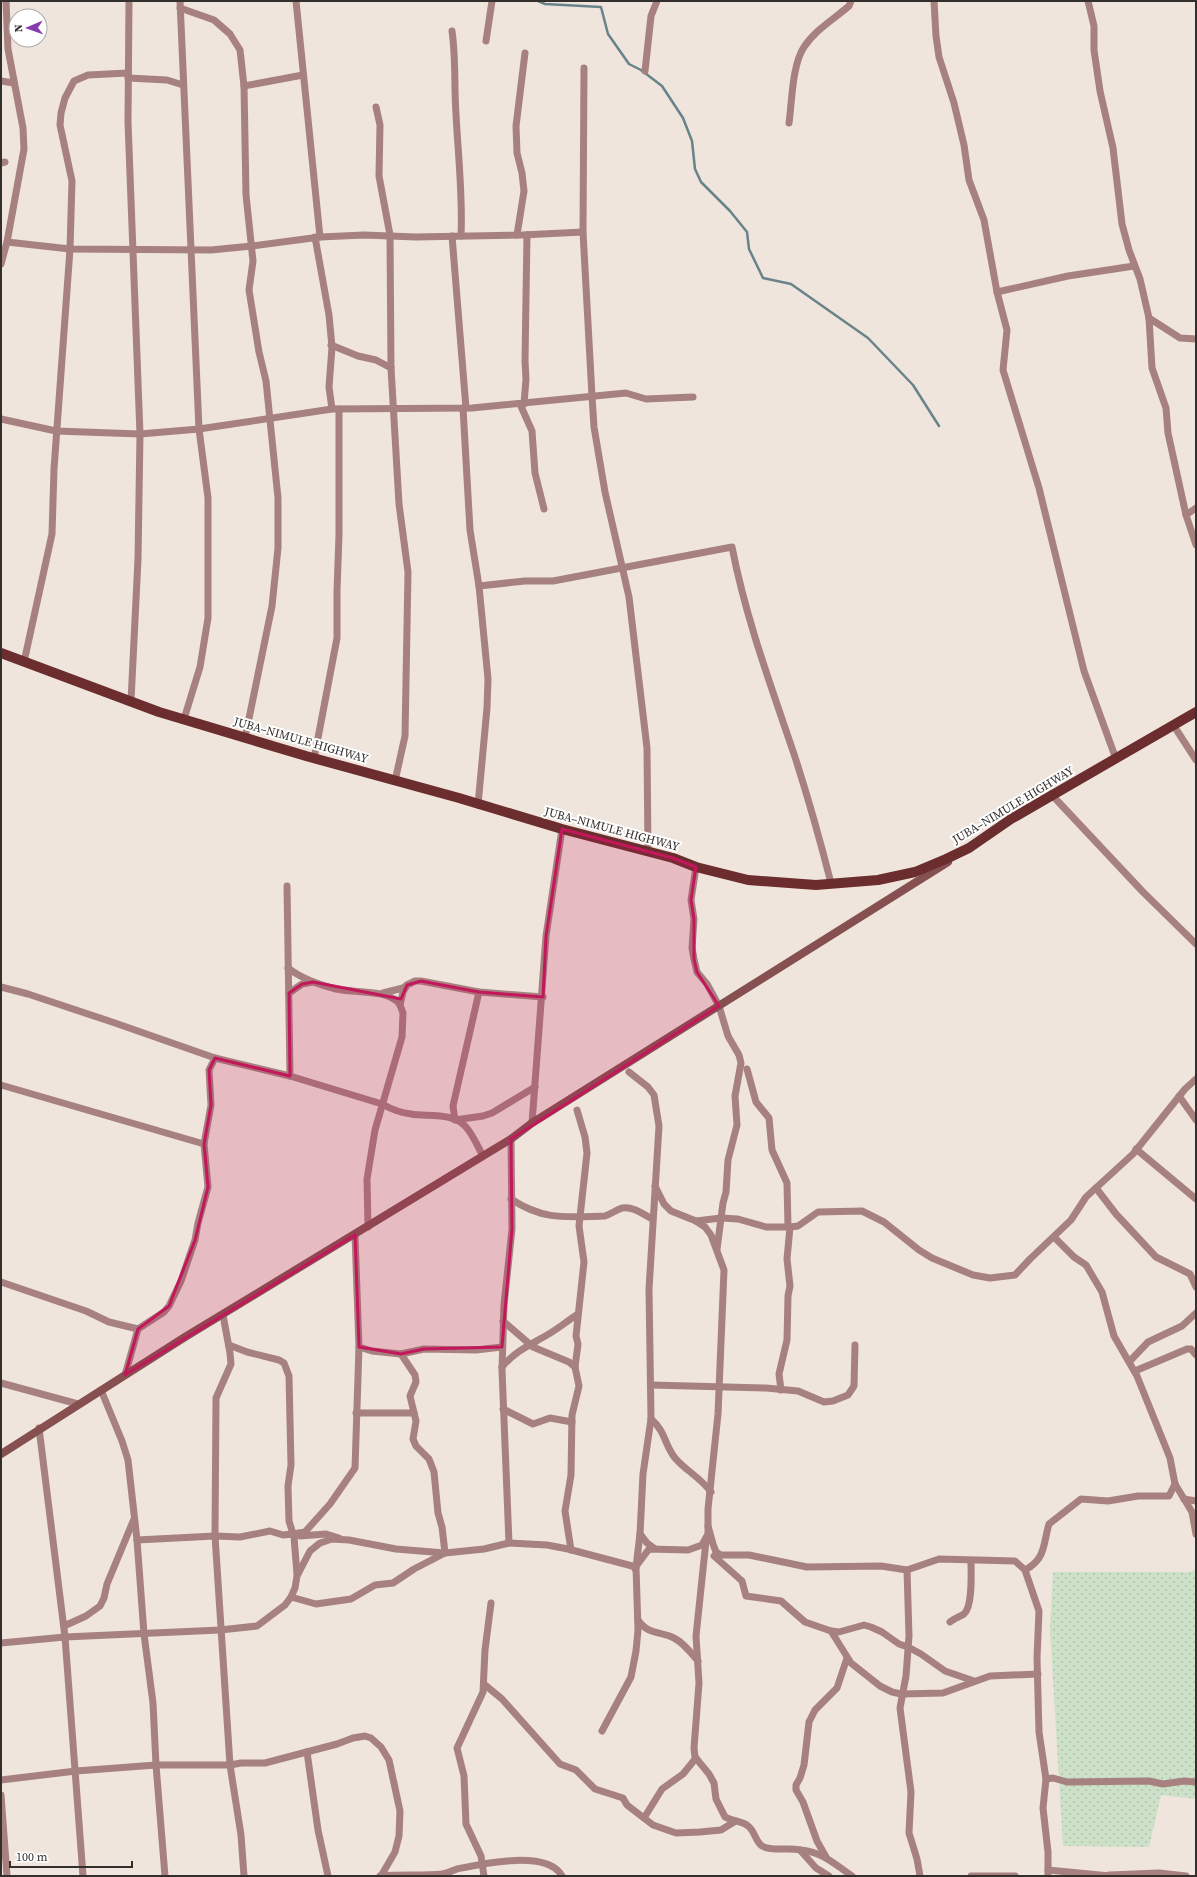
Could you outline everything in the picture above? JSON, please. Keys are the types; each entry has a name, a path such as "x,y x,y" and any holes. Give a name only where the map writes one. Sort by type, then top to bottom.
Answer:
{"main road":[{"name":"JUBA–NIMULE HIGHWAY","path":"1,653 124,700 131,701 146,708 562,829 673,858 696,867 748,880 816,885 878,880 915,872 969,848 1011,819 1196,712"},
{"path":"1,1454 39,1428 511,1139 532,1123 969,848"}],"street":[{"path":"1,264 7,242 24,149 23,128 8,49 6,1"},
{"path":"129,1 128,75 140,434 138,559 131,701"},
{"path":"296,1 318,237 332,345 329,387 336,409 340,535 336,591 337,638 314,758"},
{"path":"486,41 492,1"},
{"path":"645,71 651,16 657,1"},
{"path":"789,123 798,62 803,48 821,29 849,6 851,1"},
{"path":"934,1 939,56 954,102 964,145 969,180 984,220 997,292 1007,330 1003,370 1040,488 1084,671 1116,759"},
{"path":"1088,1 1094,26 1094,50 1100,91 1113,148 1122,224 1134,266 1140,278 1149,318 1152,368 1166,408 1168,434 1186,515 1196,545"},
{"path":"184,719 200,667 208,618 208,498 199,429 180,5 214,20 230,34 240,50 244,86 246,195 252,246 252,278 249,290 259,352 266,381 278,498 278,548 272,606 245,738"},
{"path":"452,31 459,149 460,236"},
{"path":"517,235 524,191 522,173 517,153 516,126 525,53"},
{"path":"584,68 583,232 594,427 605,492 629,597 647,748 648,852"},
{"path":"24,662 52,534 56,431 70,249 72,181 60,125 65,98 74,82 88,75 128,75 167,80 183,85"},
{"path":"244,86 303,75"},
{"path":"1,81 14,83"},
{"path":"376,107 380,125 379,176 390,234 391,368 393,408 399,504 408,572 406,736 395,781"},
{"path":"7,242 70,249 191,249 252,246 318,237 390,234 416,237 527,235 583,232"},
{"path":"527,235 526,379 522,404 532,431 535,473 544,509"},
{"path":"452,236 464,408 470,530 479,586 488,679 487,708 478,805"},
{"path":"997,292 1068,276 1134,266"},
{"path":"1149,318 1180,338 1196,339"},
{"path":"332,345 358,356 376,360 391,368"},
{"path":"1,419 56,431 140,434 199,429 336,409 464,408 522,404 626,393 646,399 693,396"},
{"path":"1186,515 1196,508"},
{"path":"479,586 525,581 553,581 732,547 738,580 754,637 794,755 831,883"},
{"path":"1174,726 1196,760"},
{"path":"1051,794 1143,892 1196,944"},
{"path":"532,1123 543,997 546,936 562,829"},
{"path":"696,867 691,900 694,919 692,948 696,972 707,984 719,1006 728,1036 739,1055 741,1063 736,1096 737,1125 728,1160 726,1192 716,1250"},
{"path":"288,886 290,1076"},
{"path":"288,968 296,974 314,982 336,989 381,994 392,997 400,1005 403,1013 402,1037 375,1130 368,1178 368,1227"},
{"path":"381,994 403,988 415,981 421,981 479,992 543,997"},
{"path":"289,993 302,984 314,982"},
{"path":"400,1005 403,992 407,985"},
{"path":"1,987 28,994 215,1058 290,1076 382,1104 395,1111 412,1115 443,1117 455,1120 466,1127 483,1156"},
{"path":"455,1120 453,1106 479,992"},
{"path":"125,1375 138,1329 164,1312 172,1300 181,1281 195,1240 208,1187 204,1144 211,1105 209,1070 215,1058"},
{"path":"747,1069 756,1102 769,1118 772,1150 787,1183 789,1227 787,1259 790,1286 788,1296 787,1340 779,1374 781,1390"},
{"path":"602,1731 631,1677 636,1651 638,1620 636,1568 640,1534 642,1474 651,1419 648,1289 659,1126 654,1095 648,1087 629,1072"},
{"path":"696,1221 721,1218 738,1219 766,1227 789,1227 798,1226 818,1212 862,1211 884,1222 919,1250 932,1258 981,1278 1016,1275 1030,1259 1071,1220 1086,1197 1136,1149 1179,1096 1196,1079"},
{"path":"1,1085 204,1144"},
{"path":"455,1120 483,1116 492,1113 535,1087"},
{"path":"1179,1096 1196,1120"},
{"path":"571,1550 565,1511 571,1475 572,1415 579,1386 576,1366 578,1349 576,1336 584,1262 579,1226 582,1182 586,1169 587,1153 585,1137 577,1110"},
{"path":"509,1543 502,1348 512,1229 511,1139"},
{"path":"1136,1149 1196,1199"},
{"path":"655,1186 664,1204 671,1210 696,1221 705,1227 711,1235 724,1270 719,1386 708,1526 696,1636 699,1683 694,1743 696,1758 709,1774 714,1783 716,1799 722,1814 734,1822 748,1826 753,1831 757,1840 762,1846 770,1849 813,1851 826,1856 852,1876"},
{"path":"1096,1188 1116,1214 1156,1256 1190,1274 1196,1287"},
{"path":"512,1198 533,1212 549,1216 605,1216 621,1208 629,1208 639,1211 652,1220"},
{"path":"294,1536 305,1532 330,1504 355,1468 359,1347 355,1235"},
{"path":"1054,1237 1074,1256 1086,1264 1102,1292 1114,1336 1135,1371 1170,1458 1175,1484 1192,1512 1196,1534"},
{"path":"1,1282 86,1311 109,1322 138,1329"},
{"path":"1130,1361 1148,1342 1182,1326 1196,1313"},
{"path":"502,1366 510,1357 529,1344 578,1314"},
{"path":"223,1315 231,1364 216,1398 214,1536 230,1765 241,1836 244,1876"},
{"path":"503,1322 529,1344 545,1353 576,1366"},
{"path":"1,1643 65,1637 220,1630 257,1626 285,1605 295,1588 297,1576 294,1536 289,1521 288,1486 291,1465 291,1398 287,1369 280,1360 247,1352 229,1345"},
{"path":"651,1385 719,1386 798,1391 824,1402 833,1401 848,1395 854,1386 855,1346"},
{"path":"359,1347 372,1351 401,1354 424,1349 476,1350 502,1348"},
{"path":"1135,1371 1187,1349 1191,1349 1196,1355"},
{"path":"401,1354 415,1375 416,1382 410,1396 416,1421 414,1443 429,1458 436,1480 438,1513 442,1527 445,1553"},
{"path":"1,1383 78,1404"},
{"path":"101,1390 122,1441 128,1460 137,1540 144,1634 153,1703 156,1765 166,1876"},
{"path":"503,1409 533,1424 550,1418 572,1422"},
{"path":"356,1414 414,1413"},
{"path":"651,1419 663,1431 676,1458 700,1478 710,1492"},
{"path":"39,1428 64,1626 83,1876"},
{"path":"1025,1570 1038,1561 1046,1542 1049,1524 1081,1499 1108,1501 1138,1496 1169,1496 1175,1484"},
{"path":"1184,1499 1196,1500"},
{"path":"64,1626 86,1616 100,1606 104,1598 107,1584 134,1519"},
{"path":"708,1526 717,1555 742,1581 746,1596 781,1601 805,1622 831,1631 839,1632 864,1625 882,1632 899,1644 908,1647 945,1671 974,1681"},
{"path":"137,1540 214,1536 240,1537 270,1531 283,1535 294,1536 326,1534 341,1539 381,1547 445,1553 509,1543 547,1545 636,1568"},
{"path":"640,1534 647,1543 654,1548"},
{"path":"297,1576 310,1551 320,1543 341,1539"},
{"path":"688,1550 702,1545 706,1541"},
{"path":"636,1568 649,1549 654,1548 688,1550 704,1556 749,1555 807,1567 881,1566 908,1570 939,1559 1015,1561 1025,1570 1028,1583 1038,1605 1039,1732 1046,1778 1043,1808 1048,1873 1109,1875 1159,1873 1186,1876"},
{"path":"290,1597 316,1604 351,1599 375,1585 393,1583 414,1569 445,1553"},
{"path":"950,1622 964,1613 967,1609 971,1590 971,1561"},
{"path":"908,1570 908,1647 906,1676 900,1708 901,1724 906,1744 911,1792 909,1833 917,1859 920,1876"},
{"path":"484,1876 483,1864 466,1824 464,1776 457,1748 470,1724 484,1685 485,1650 491,1603"},
{"path":"638,1620 643,1628 663,1634 681,1642 698,1661"},
{"path":"831,1631 840,1643 847,1658 880,1686 892,1692 902,1694 943,1692 974,1681 998,1675 1019,1676 1038,1674"},
{"path":"826,1856 817,1841 803,1802 796,1790 796,1785 804,1765 809,1722 815,1710 837,1688 847,1658"},
{"path":"484,1685 502,1699 560,1764 576,1770 595,1789 623,1798 644,1818 665,1831 676,1833 715,1831 727,1827 734,1822"},
{"path":"1,1780 156,1765 230,1765 241,1763 265,1763 365,1736 371,1738 386,1754 391,1765 393,1781 398,1799 400,1823 395,1852 381,1876"},
{"path":"307,1752 315,1817 328,1876"},
{"path":"644,1818 662,1789 683,1774 696,1758"},
{"path":"1046,1778 1053,1778 1067,1782 1149,1781 1163,1784 1184,1781 1196,1782"},
{"path":"1,1795 7,1876"},
{"path":"800,1850 816,1868 830,1876"},
{"path":"381,1876 443,1874 483,1864 523,1860 536,1861 556,1870 562,1876"},
{"path":"443,1874 453,1876"},
{"path":"971,1876 1015,1876"}],"highlighted area":[{"path":"562,829 673,858 696,867 691,900 694,919 694,959 697,972 719,1006 511,1139 512,1229 502,1347 424,1349 401,1354 359,1347 355,1235 125,1375 138,1329 169,1306 195,1240 208,1187 204,1144 211,1105 209,1070 215,1058 290,1076 289,993 302,984 313,982 401,999 407,985 421,981 479,992 543,997 546,936"}],"green space":[{"path":"1196,1570 1196,1799 1161,1795 1149,1847 1063,1846 1050,1629 1053,1572 1188,1572"}],"waterway":[{"path":"538,1 545,4 601,7 608,34 629,64 641,70 662,86 683,118 692,141 695,169 701,182 730,211 747,232 749,249 763,278 791,284 868,338 913,385 939,426"}]}
